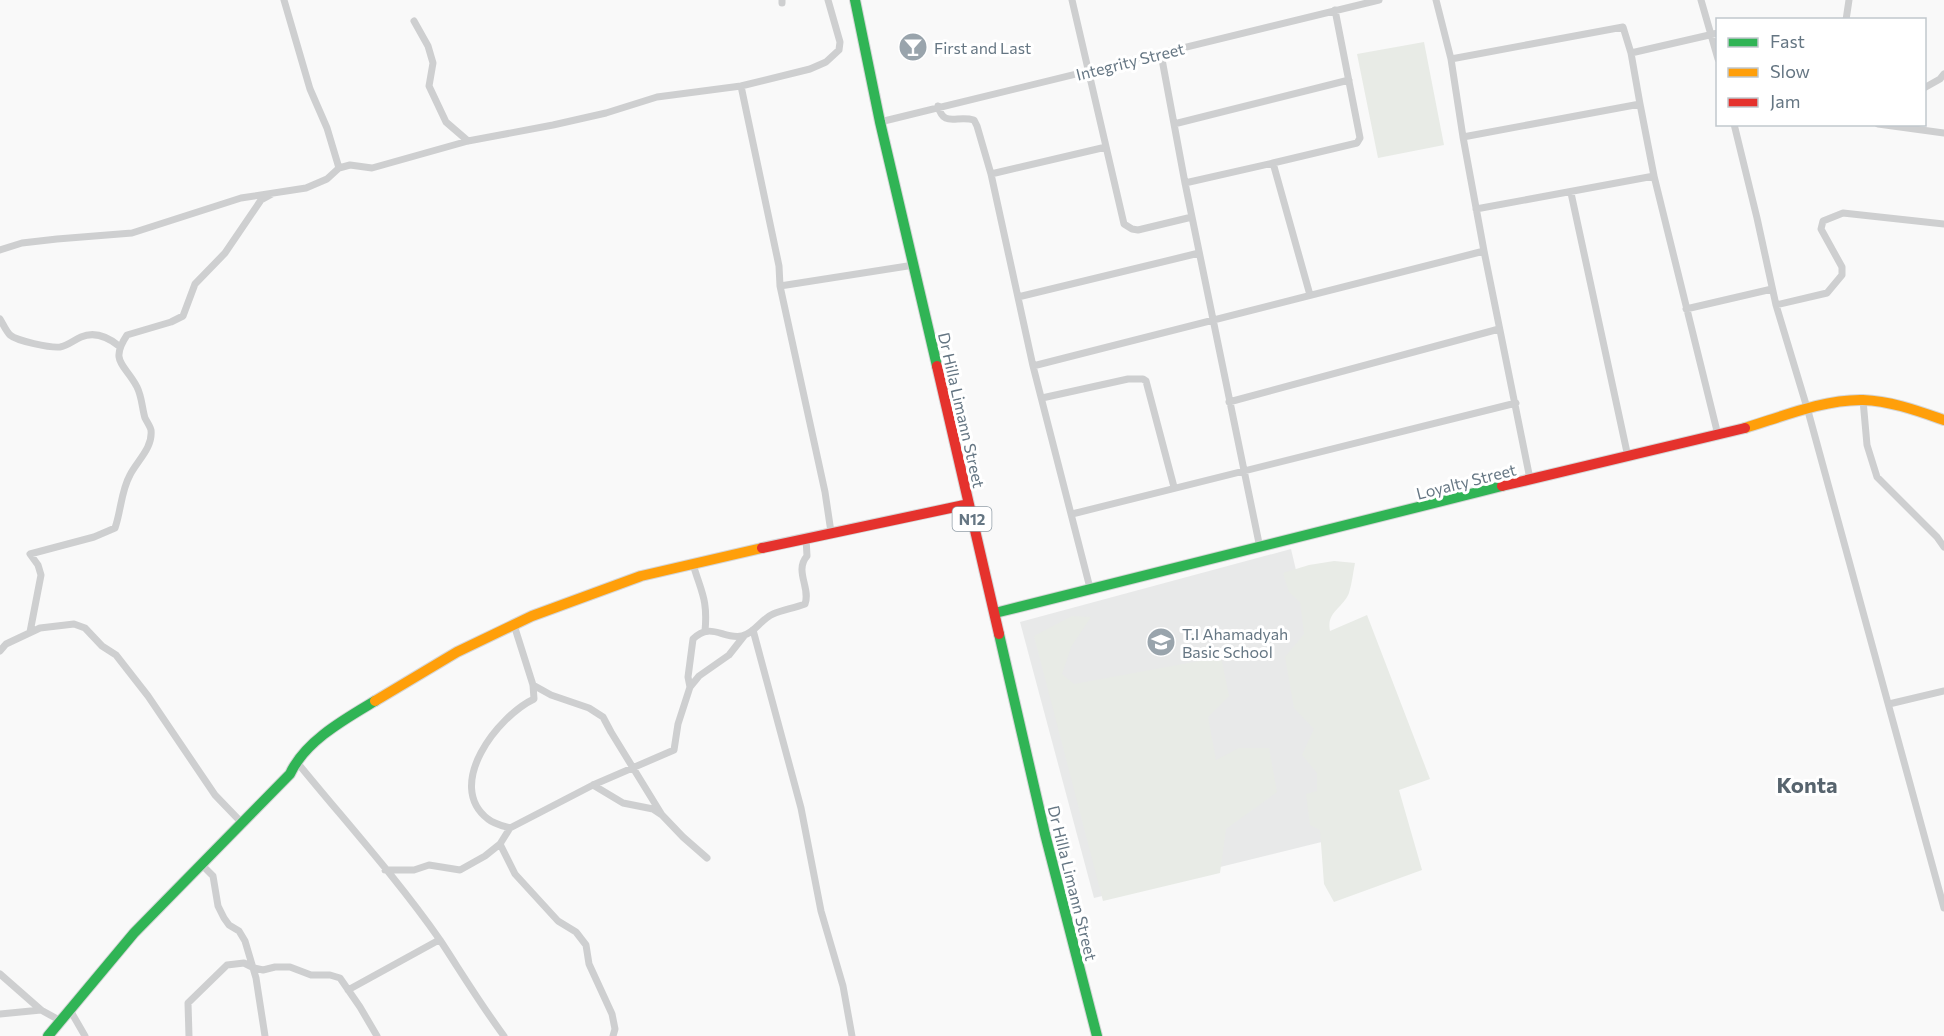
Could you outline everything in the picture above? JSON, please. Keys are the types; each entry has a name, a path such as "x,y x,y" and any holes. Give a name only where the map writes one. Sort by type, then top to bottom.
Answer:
{"main road":[{"name":"Dr Hilla Limann Street","path":"855,0 880,122 1045,834 1097,1036"},
{"name":"Loyalty Street","path":"995,613 1530,479 1718,435 1836,402 1863,400 1900,405 1944,420"},
{"path":"48,1036 134,933 290,774 296,761 323,736 457,652 514,625 642,576 831,532 969,504"}],"street":[{"path":"284,0 310,89 327,128 339,168"},
{"path":"0,250 22,243 45,240 132,233 241,198 306,188 327,179 339,168 350,165 372,168 468,141 554,126 657,97 741,86 810,69 835,56 840,42 828,0"},
{"path":"1072,0 1124,224 1138,230 1192,217"},
{"name":"Integrity Street","path":"880,122 1379,0"},
{"path":"1437,0 1451,59 1476,209 1530,479"},
{"path":"1630,53 1714,33 1701,0"},
{"path":"1846,18 1849,0"},
{"path":"1185,183 1357,142 1360,138 1335,10"},
{"path":"414,21 428,46 433,63 429,86 446,122 468,141"},
{"path":"1451,59 1623,27 1654,176 1718,435"},
{"path":"1161,54 1199,253 1260,548"},
{"path":"1926,87 1944,74"},
{"path":"1174,124 1349,80"},
{"path":"741,86 779,266 780,286 825,492 831,532"},
{"path":"1463,137 1640,104"},
{"path":"938,106 944,119 966,118 974,120 977,126 991,174 1033,366 1090,588"},
{"path":"1734,126 1776,305 1808,411 1944,908"},
{"path":"1905,126 1944,133"},
{"path":"991,174 1106,147"},
{"path":"1273,163 1310,295"},
{"path":"1476,209 1654,176"},
{"path":"30,632 41,575 38,565 30,554 94,537 115,528 128,480 149,446 151,429 137,386 118,359 119,346 126,335 171,322 183,316 195,284 225,253 261,200 277,191"},
{"path":"1571,193 1628,457"},
{"path":"1776,305 1827,293 1842,275 1842,267 1821,229 1823,221 1843,213 1944,224"},
{"path":"1033,366 1484,251"},
{"path":"1018,297 1199,253"},
{"path":"780,286 914,265"},
{"path":"1686,309 1772,289"},
{"path":"0,319 9,334 16,339 60,347 83,336 95,334 109,338 119,346"},
{"path":"1229,402 1499,329"},
{"path":"1042,398 1128,379 1146,381 1174,487"},
{"path":"1863,400 1867,445 1878,477 1944,547"},
{"path":"1072,514 1516,403"},
{"path":"386,870 414,870 429,865 460,870 485,856 500,844 510,828 593,785 674,750 678,724 690,687 699,676 729,655 744,636 771,614 805,604 808,597 801,567 807,556 806,538"},
{"path":"693,564 704,594 705,631"},
{"path":"0,651 6,644 40,628 74,624 85,628 102,646 116,655 148,696 215,795 241,822"},
{"path":"510,828 488,819 479,809 474,797 473,776 480,753 490,736 522,704 534,699 533,685 514,625"},
{"path":"753,630 801,808 821,911 843,986 852,1036"},
{"path":"690,687 688,677 693,639 705,631 728,636 744,636"},
{"path":"533,685 551,695 589,708 603,717 662,815 707,858"},
{"path":"1889,704 1944,691"},
{"path":"296,761 386,870 439,940 504,1036"},
{"path":"593,785 623,803 653,809 662,815"},
{"path":"500,844 515,874 558,921 576,932 585,945 589,964 612,1014 615,1029 613,1036"},
{"path":"201,864 213,876 218,906 229,925 239,931 254,968 265,1036"},
{"path":"348,990 439,940"},
{"path":"189,1036 188,1003 227,964 244,963 254,968 290,967 311,975 330,975 340,978 377,1036"},
{"path":"0,974 41,1010 61,1020"},
{"path":"0,1014 41,1010"},
{"path":"70,1010 85,1036"}],"shaded area":[{"path":"1424,42 1444,145 1378,158 1357,54"},
{"path":"1291,549 1358,833 1094,898 1020,622"},
{"path":"1334,561 1355,563 1349,593 1330,619 1330,631 1367,615 1430,779 1399,790 1422,870 1334,902 1324,884 1320,830 1310,825 1306,794 1317,791 1317,773 1302,755 1314,729 1294,708 1285,657 1304,634 1300,602 1289,592 1283,573 1309,565"},
{"path":"1072,616 1091,617 1071,647 1062,674 1074,684 1221,657 1229,696 1208,717 1216,760 1239,748 1269,748 1277,792 1226,829 1220,873 1103,901 1034,636"}],"traffic: fast":[{"path":"855,0 880,122 937,366"},
{"path":"995,613 1502,486"},
{"path":"999,634 1045,834 1097,1036"},
{"path":"48,1036 134,933 290,774 305,751 327,732 375,701"}],"traffic: slow":[{"path":"1745,428 1803,410 1848,400 1884,402 1944,420"},
{"path":"375,701 457,652 532,616 641,576 762,548"}],"traffic: jam":[{"path":"937,366 999,634"},
{"path":"1502,486 1745,428"},
{"path":"762,548 969,504"}],"place":[{"name":"First and Last","path":"913,47"},
{"name":"T.I Ahamadyah Basic School","path":"1161,642"}],"district":[{"name":"Konta","path":"1807,784"}]}
